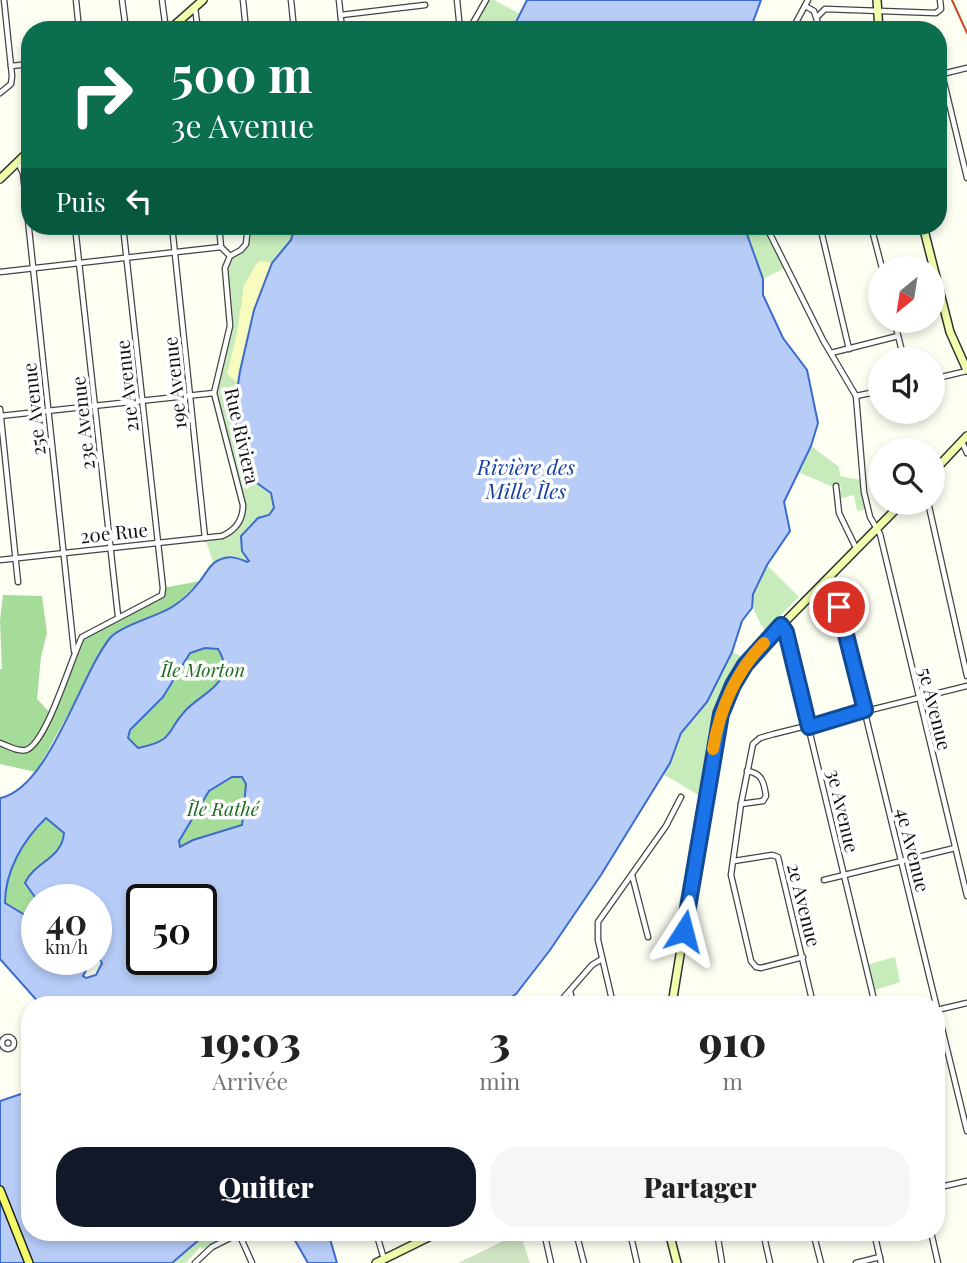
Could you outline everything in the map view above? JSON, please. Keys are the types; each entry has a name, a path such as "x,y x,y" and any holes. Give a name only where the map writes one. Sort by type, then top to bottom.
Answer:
{"main road":[{"path":"877,0 879,21"},
{"path":"178,21 200,2"},
{"path":"0,178 21,158"},
{"path":"925,235 950,332 965,360 967,371"},
{"path":"945,459 964,439"},
{"path":"673,996 718,723 738,675 781,625 890,515"},
{"path":"0,1190 29,1263"},
{"path":"380,1261 421,1241"},
{"path":"671,1241 677,1263"}],"street":[{"path":"0,93 10,84 11,66 4,0"},
{"path":"76,0 78,21"},
{"path":"122,0 124,21"},
{"path":"162,0 166,21"},
{"path":"243,0 245,21"},
{"path":"291,0 293,21"},
{"path":"339,0 341,21"},
{"path":"457,0 459,21"},
{"path":"474,21 485,0"},
{"path":"817,17 825,9 936,13 941,9 940,0"},
{"path":"199,21 200,2"},
{"path":"797,21 806,3 818,21"},
{"path":"341,15 425,5"},
{"path":"11,66 21,65"},
{"path":"947,72 967,68"},
{"path":"947,101 967,178"},
{"name":"25e Avenue","path":"17,162 21,169"},
{"name":"25e Avenue","path":"29,235 74,655"},
{"name":"23e Avenue","path":"76,235 118,616"},
{"name":"21e Avenue","path":"124,235 158,543"},
{"name":"19e Avenue","path":"173,235 205,538"},
{"path":"220,235 221,247 230,256"},
{"name":"Rue Riviera","path":"230,533 242,520 243,505 214,393 230,326 225,268 230,256 246,244 247,235"},
{"path":"771,235 831,354 856,396 868,394"},
{"path":"822,235 849,349"},
{"path":"873,235 878,256"},
{"path":"0,272 221,247"},
{"path":"897,333 901,347"},
{"path":"831,354 898,336"},
{"path":"945,376 967,371"},
{"path":"0,416 214,393"},
{"name":"5e Avenue","path":"856,396 862,480 868,511 880,534 967,896"},
{"path":"0,409 18,582"},
{"path":"964,439 967,453"},
{"path":"836,486 839,513 856,548"},
{"path":"931,515 967,676"},
{"name":"20e Rue","path":"0,560 230,533"},
{"path":"0,743 18,750 27,750 36,743 51,715 82,637 162,595 158,543"},
{"name":"4e Avenue","path":"829,576 833,582 865,710 933,996"},
{"name":"3e Avenue","path":"781,625 786,632 873,996"},
{"path":"803,957 756,967 751,961 731,875 741,804 751,749 755,741 764,736 967,686"},
{"path":"741,804 763,801 766,796 763,779 756,772 747,771"},
{"path":"611,996 597,934 598,922 666,826 681,797"},
{"path":"824,880 955,848"},
{"name":"2e Avenue","path":"734,861 772,855 778,857 811,996"},
{"path":"632,874 648,937"},
{"path":"565,996 592,965 602,959"},
{"path":"570,990 571,996"},
{"path":"945,1009 967,1003"},
{"name":"4e Avenue","path":"945,1043 967,1131"},
{"path":"945,1186 967,1181"},
{"path":"195,1263 215,1245 225,1241"},
{"path":"242,1241 252,1263"},
{"path":"377,1241 380,1261"},
{"path":"546,1241 551,1263"},
{"path":"578,1241 584,1263"},
{"path":"632,1241 637,1263"},
{"path":"719,1241 723,1263"},
{"path":"765,1241 770,1263"},
{"path":"815,1241 821,1263"},
{"path":"856,1263 880,1260 876,1241"},
{"path":"933,1241 938,1263"}],"shaded area":[{"path":"486,0 494,0 520,14 516,21 474,21"},
{"path":"247,235 292,235 272,263 234,411 242,467 247,476 271,493 274,508 269,515 258,518 247,562 230,558 213,562 205,538 230,533 243,513 214,392 229,330 223,267 246,244"},
{"path":"747,235 771,235 787,267 763,279"},
{"path":"811,446 839,467 840,476 861,480 867,509 857,511 854,495 839,499 841,487 838,484 831,486 798,472"},
{"path":"767,565 799,597 765,631 752,598"},
{"path":"732,652 743,657 719,707 700,796 663,774 681,733 707,702"},
{"path":"895,957 900,982 872,991 866,965"},
{"path":"198,1241 218,1241 203,1249 200,1247 186,1263 172,1263"},
{"path":"503,1241 523,1241 530,1263 458,1263"}],"green space":[{"path":"200,581 174,606 112,635 36,772 0,764 0,621 3,595 42,596 47,633 41,657 37,699 51,714 82,637 162,595 163,588"},
{"name":"Île Morton","path":"205,648 218,649 223,660 222,677 210,691 187,709 165,737 138,748 127,738 130,730 163,697 190,653"},
{"name":"Île Rathé","path":"233,777 242,777 246,784 242,826 193,840 180,848 179,841 209,791"},
{"path":"46,818 64,833 62,842 53,855 29,876 26,884 21,884 21,913 5,903 6,891 12,868 30,836"}],"sand":[{"path":"257,263 272,263 254,310 238,383 227,374 237,333 244,285"}],"water":[{"path":"527,0 761,0 753,21 516,21"},
{"name":"Rivière des Mille Îles","path":"292,235 747,235 763,279 763,295 783,338 807,370 818,423 811,446 784,502 790,531 767,565 753,594 752,608 742,621 732,652 707,702 681,733 670,763 601,875 550,950 513,996 33,996 0,959 0,798 18,790 34,774 110,638 122,629 176,605 191,592 217,561 228,557 249,561 242,551 241,536 258,518 269,515 274,508 271,493 247,476 242,467 234,411 254,310 272,263","holes":["205,648 218,649 224,669 217,684 187,709 165,738 138,748 128,738 130,730 163,697 190,653","232,777 242,777 246,784 242,825 193,840 180,847 179,841 209,791"]},
{"path":"21,1094 21,1241 198,1241 172,1263 0,1263 0,1101"},
{"path":"295,1241 331,1241 337,1263 308,1263"}],"tram line":[{"path":"952,0 967,33"}],"slow traffic":[{"path":"713,749 718,723 730,690 745,665 764,643"}],"route":[{"path":"684,931 718,723 733,685 751,657 781,625 786,632 809,727 865,710 839,607"}]}
